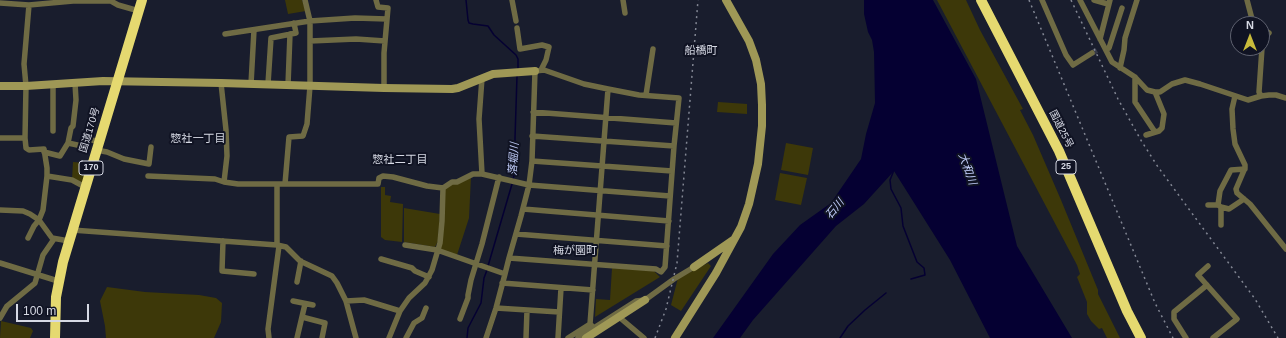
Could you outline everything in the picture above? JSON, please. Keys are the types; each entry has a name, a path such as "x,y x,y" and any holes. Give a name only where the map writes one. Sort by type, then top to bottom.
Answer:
{"highway":[{"name":"国道170号","path":"55,338 58,281 69,240 142,0"},
{"name":"国道25号","path":"981,0 1059,151 1127,311 1141,338"}],"street":[{"path":"0,3 73,0 111,1 118,6 139,12"},
{"path":"285,184 289,137 304,136 306,124 310,86 310,20 305,0"},
{"path":"376,0 378,7 388,8 385,41 384,88"},
{"path":"512,0 516,22"},
{"path":"624,0 626,13"},
{"path":"675,338 719,267 741,227 749,204 758,164 762,126 760,77 749,41 726,0"},
{"path":"1042,0 1066,55 1073,65 1092,53"},
{"path":"1080,0 1103,48 1112,62 1135,77 1147,90 1160,92 1172,84 1185,80 1248,100 1261,96 1276,95 1286,98"},
{"path":"1094,0 1109,2 1100,39"},
{"path":"1120,68 1125,38 1137,0"},
{"path":"1247,0 1251,16"},
{"path":"26,3 24,64 26,86 26,148 30,150 44,149 44,152 60,156 68,143 73,126 76,100 75,82"},
{"path":"1103,48 1109,48 1122,8"},
{"path":"224,34 310,20 354,18 387,19"},
{"path":"268,84 271,38 296,33 294,23"},
{"path":"486,338 496,308 529,185 532,160 533,112 538,70 546,60 549,47 542,45 520,49 517,28"},
{"path":"251,84 254,30"},
{"path":"288,85 290,34"},
{"path":"310,41 385,41"},
{"path":"646,95 653,49"},
{"path":"1261,56 1259,92 1261,96"},
{"path":"0,86 117,81 221,82 384,88 458,88 493,74 544,70 584,84 608,89 679,98 665,267 662,272 656,269 509,258"},
{"path":"1135,77 1135,102 1155,132"},
{"path":"482,78 479,119 482,174"},
{"path":"221,82 227,156 224,182"},
{"path":"53,84 53,131"},
{"path":"578,338 592,326 594,265 605,142 608,89"},
{"path":"1146,135 1162,128 1164,114 1155,92"},
{"path":"1235,96 1232,109 1235,144 1245,165 1245,169 1236,189 1237,193 1250,204 1268,224 1286,249"},
{"path":"533,112 676,123"},
{"path":"532,136 674,146"},
{"path":"0,138 26,138"},
{"path":"68,143 82,146 87,144 90,140 107,152 124,159 149,164 150,147"},
{"path":"28,238 43,210 47,176 44,152"},
{"path":"532,160 672,171"},
{"path":"1221,225 1220,191 1231,170 1245,169"},
{"path":"148,176 215,179 238,184 378,184 380,178 383,176 443,188 452,182 457,182 473,174 482,174 529,185 670,196"},
{"path":"47,176 72,180 85,187"},
{"path":"460,319 468,298 471,280 484,238 499,177"},
{"path":"269,338 268,329 278,245 278,184"},
{"path":"388,338 400,312 409,298 420,290 429,277 440,243 443,188"},
{"path":"1208,205 1229,208 1244,199"},
{"path":"523,209 669,222"},
{"path":"0,210 30,214 39,220 49,235 54,239 69,240"},
{"path":"72,230 278,245 286,247 301,261 332,276 346,301 356,338"},
{"path":"516,234 667,246"},
{"path":"586,338 709,257 736,237"},
{"path":"0,318 7,306 35,283 44,255 54,239"},
{"path":"223,241 222,271 254,274"},
{"path":"405,246 437,250 505,274"},
{"path":"709,257 719,267"},
{"path":"381,259 412,268 415,271 429,277"},
{"path":"296,282 301,261"},
{"path":"0,263 58,281"},
{"path":"1208,266 1198,275 1237,319 1213,338"},
{"path":"502,283 593,290"},
{"path":"1186,338 1174,319 1174,312 1207,285"},
{"path":"558,338 561,288"},
{"path":"346,301 364,300 400,312"},
{"path":"568,338 636,301 645,300"},
{"path":"293,301 313,306"},
{"path":"297,338 305,304"},
{"path":"406,338 414,323 422,318 426,308"},
{"path":"496,308 559,312"},
{"path":"526,338 527,310"},
{"path":"302,317 325,323 322,338"},
{"path":"619,317 644,338"}],"shaded area":[{"path":"285,0 302,0 306,11 288,14"},
{"path":"937,0 966,0 980,30 1023,109 1020,110 1033,135 1061,200 1098,290 1098,294 1120,338 1107,338 1102,328 1099,329 1091,321 1087,314 1087,302 1077,277 1080,274 1077,265"},
{"path":"718,102 747,104 747,114 717,112"},
{"path":"786,143 813,148 808,175 781,170"},
{"path":"86,161 89,162 82,183 72,180 73,162 85,163"},
{"path":"780,173 807,178 801,205 775,200"},
{"path":"471,177 469,218 457,255 439,249 444,190 449,185"},
{"path":"381,187 385,187 385,195 391,196 390,202 403,204 402,242 385,240 381,237"},
{"path":"404,208 440,214 438,241 435,247 404,242"},
{"path":"708,263 711,266 681,311 671,305 678,278"},
{"path":"612,268 654,271 660,277 595,317 596,299 610,300"},
{"path":"107,287 145,292 199,295 216,298 222,303 221,322 214,338 106,338 100,301"},
{"path":"1,321 31,328 33,331 30,338 0,338"}],"water":[{"path":"864,0 933,0 976,79 1017,246 1072,338 990,338 950,260 894,171 864,204 836,226 753,320 740,338 713,338 773,254 800,225 831,203 861,159 866,134 875,103 874,52 864,14"}],"waterway":[{"name":"落堀川","path":"466,0 469,23 488,26 494,35 516,55 518,59 518,70"},
{"name":"落堀川","path":"513,180 515,171 517,76"},
{"path":"894,170 890,180 891,189 901,208 903,226 917,262 924,268 925,275 911,279"},
{"name":"落堀川","path":"488,266 512,184"},
{"name":"落堀川","path":"467,338 468,328 481,303 484,278 487,270"},
{"path":"840,338 848,326 886,293"}],"tunnel":[{"path":"1092,53 1099,49"}],"railway":[{"path":"655,338 666,309 677,263 698,0"},
{"path":"1029,0 1155,303 1173,338"},
{"path":"1071,0 1118,99 1142,142 1158,167 1255,299 1278,338"}],"district":[{"name":"船橋町","path":"701,51"},
{"name":"惣社一丁目","path":"198,139"},
{"name":"惣社二丁目","path":"400,160"},
{"name":"梅が園町","path":"575,251"}],"water label":[{"name":"大和川","path":"967,169"},
{"name":"石川","path":"835,209"}]}
